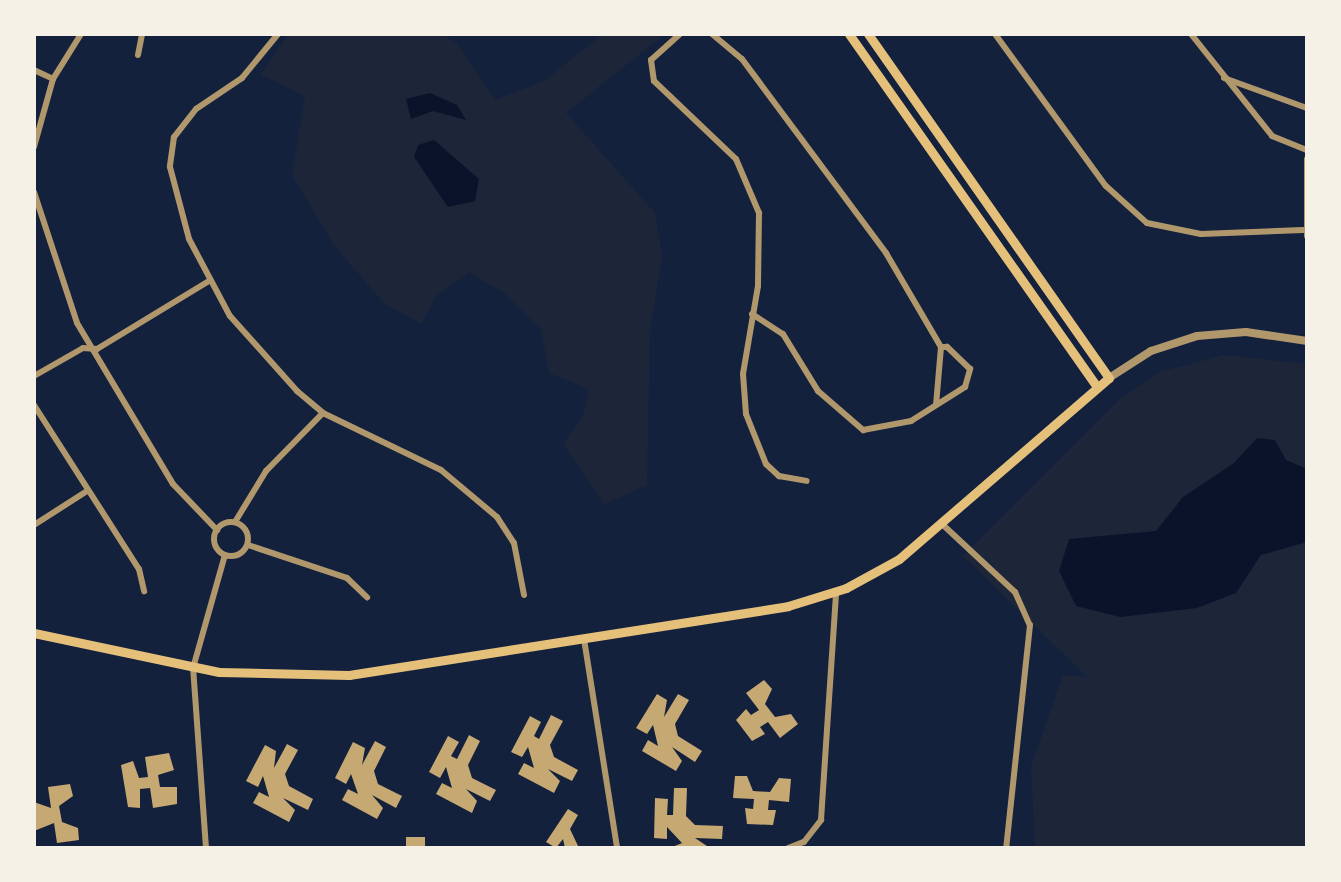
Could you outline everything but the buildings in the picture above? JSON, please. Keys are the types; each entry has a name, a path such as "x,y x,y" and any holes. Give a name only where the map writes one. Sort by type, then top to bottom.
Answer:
{"main road":[{"path":"849,34 1097,387"},
{"path":"34,633 193,668 323,677 584,639 836,592 899,559 1109,378 868,34"}],"street":[{"path":"34,147 53,79 81,34"},
{"path":"138,55 142,34"},
{"path":"278,34 242,78 184,120 170,150 189,239 209,281 251,344 323,413 466,488 514,543 524,595"},
{"path":"680,34 651,60 654,81 718,139 752,187 762,242 743,374 746,414 766,464 779,476 807,481"},
{"path":"712,34 727,42 916,295 941,347 936,405"},
{"path":"727,42 735,34"},
{"path":"995,34 1106,186 1147,223 1201,234 1305,233 1307,159"},
{"path":"1191,34 1272,136 1307,150"},
{"path":"34,70 53,79"},
{"path":"1224,78 1307,108"},
{"path":"34,193 63,292 90,348 173,484 217,530 216,547 225,555"},
{"path":"34,376 209,281"},
{"path":"752,314 783,334 818,391 863,430 896,427 936,405 970,379 961,357 941,347"},
{"path":"1109,378 1151,351 1197,336 1246,332 1307,341"},
{"path":"34,405 139,569 144,591"},
{"path":"217,530 235,522 266,471 323,413"},
{"path":"34,525 87,491"},
{"path":"235,522 248,532 248,545"},
{"path":"942,524 1015,592 1030,625 1006,848"},
{"path":"225,555 248,545 347,578 367,597"},
{"path":"206,848 193,668 225,555"},
{"path":"788,848 804,842 821,820 836,592"},
{"path":"584,639 617,848"}],"shaded area":[{"path":"289,34 441,34 457,43 495,100 544,81 603,34 665,34 566,113 655,213 662,257 650,330 647,485 604,504 563,444 583,416 589,389 549,373 541,329 504,293 469,272 436,296 421,324 384,303 333,244 292,175 305,96 261,74"},
{"path":"430,93 457,105 466,120 433,111 411,119 406,99"},
{"path":"434,140 479,179 475,201 448,207 414,157 418,145"},
{"path":"1224,355 1307,364 1307,848 1035,848 1031,767 1063,675 1087,677 963,556 1123,396 1160,372"},
{"path":"1257,438 1275,440 1286,460 1307,469 1307,542 1261,555 1236,593 1197,608 1120,617 1076,606 1059,571 1069,539 1156,531 1183,497 1234,463"}]}
